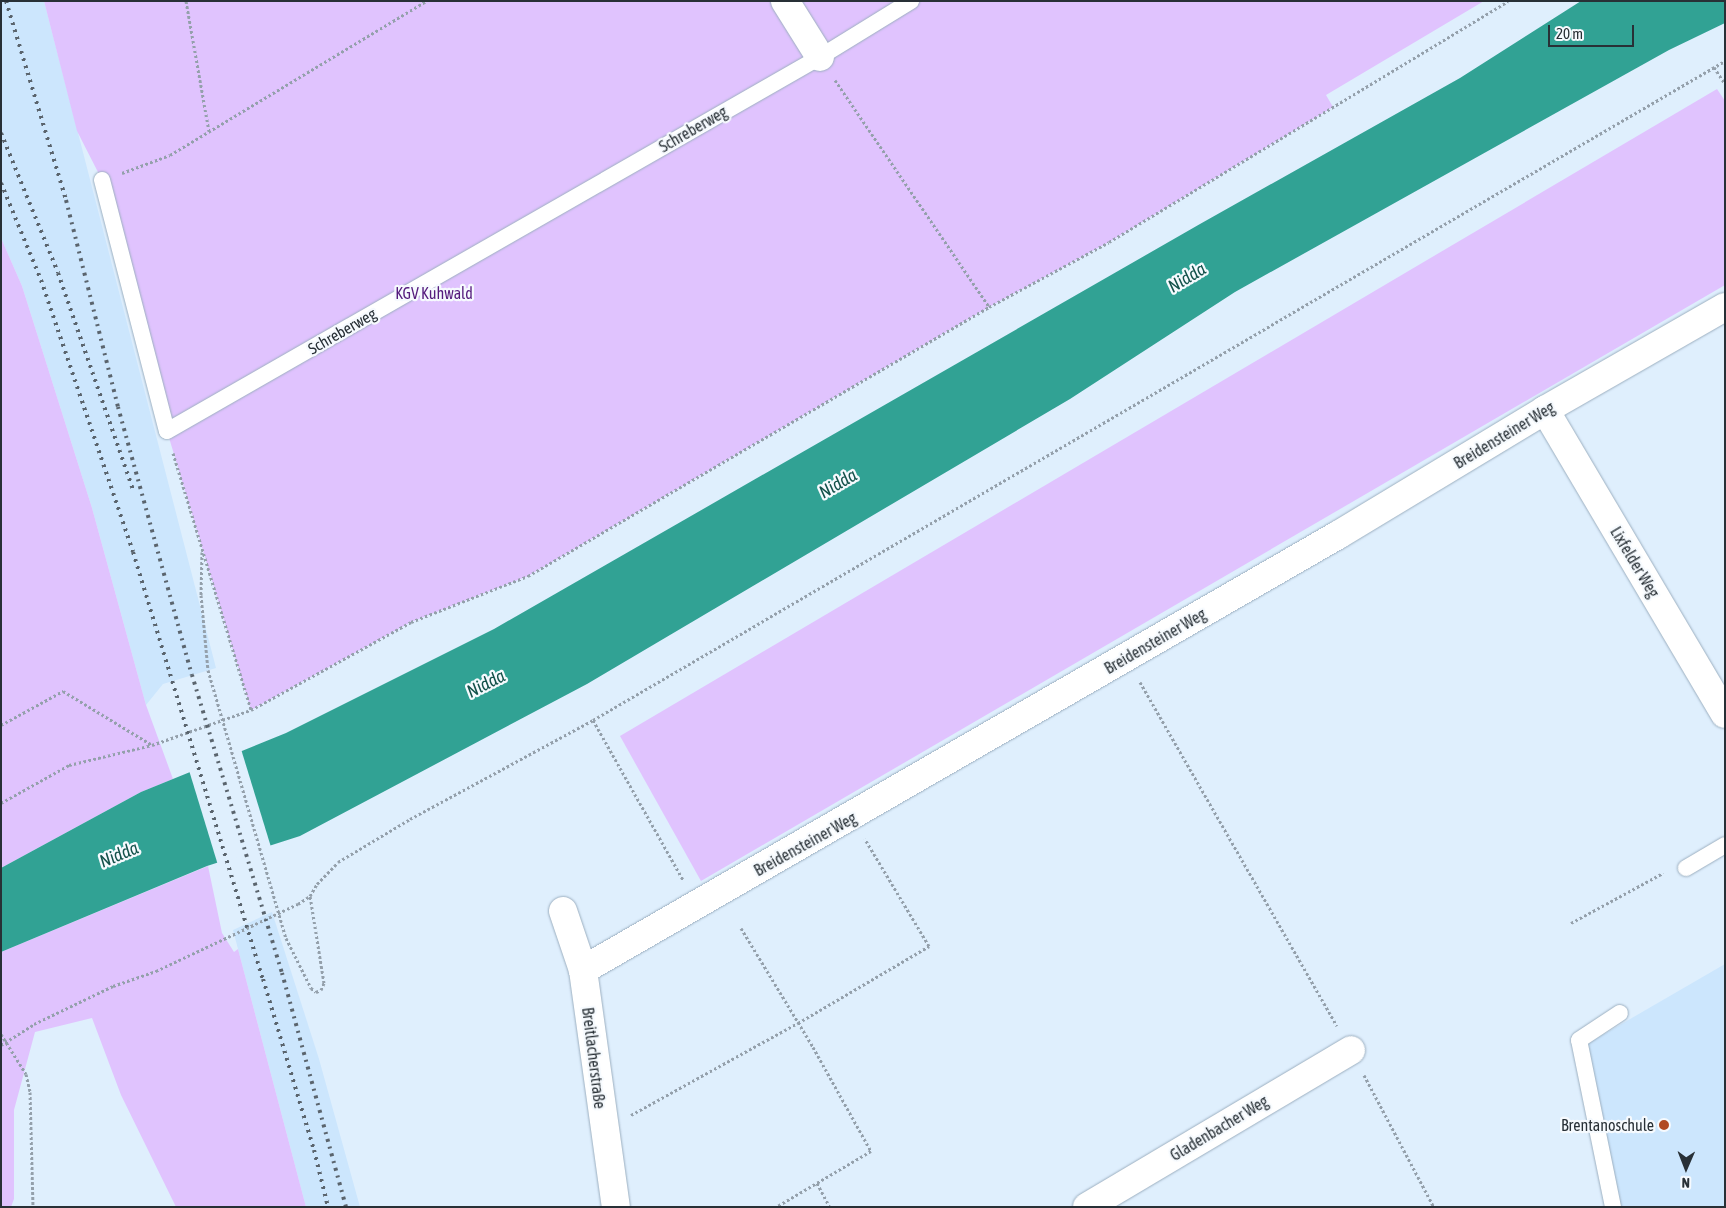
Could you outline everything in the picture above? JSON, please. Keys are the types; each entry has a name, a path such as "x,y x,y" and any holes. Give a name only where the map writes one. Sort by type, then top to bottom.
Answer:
{"street":[{"path":"785,1 820,57"},
{"name":"Breidensteiner Weg","path":"583,970 852,817 1338,535 1545,410 1725,307"},
{"name":"Lixfelder Weg","path":"1545,410 1725,714"},
{"name":"Breitlacherstraße","path":"563,911 583,970 603,1130 616,1207"},
{"name":"Gladenbacher Weg","path":"1087,1207 1351,1050"}],"lane":[{"name":"Schreberweg","path":"167,431 820,57 911,1"},
{"path":"102,180 167,431"},
{"path":"1686,868 1725,845"},
{"path":"1613,1207 1579,1040 1620,1013"}],"path":[{"path":"186,1 209,131"},
{"path":"119,174 170,155 426,1"},
{"path":"1,803 70,765 152,745 251,710 411,622 528,576 989,307 1109,242 1508,1"},
{"path":"820,57 989,307"},
{"path":"1,1045 34,1024 113,986 164,967 298,904 310,896 317,884 338,862 410,819 594,720 1725,61"},
{"path":"1714,67 1725,84"},
{"path":"167,431 251,710"},
{"path":"202,549 201,595 208,670 286,938 311,988 316,992 321,990 324,983 310,896"},
{"path":"1126,658 1351,1050 1434,1207"},
{"path":"1,725 63,691 152,745"},
{"path":"594,720 697,904"},
{"path":"603,1130 798,1022 929,946 852,817"},
{"path":"1571,923 1679,864 1686,868"},
{"path":"741,928 798,1022 871,1151 776,1207"},
{"path":"1,1034 8,1041 26,1074 30,1092 33,1207"},
{"path":"817,1183 830,1207"}],"shaded area":[{"path":"1,1 44,1 216,668 163,684 146,705 92,508 22,286 1,238"},
{"path":"272,912 319,1059 360,1207 306,1207 233,930"},
{"name":"Brentanoschule","path":"1725,964 1725,1207 1621,1207 1587,1044"}],"green space":[{"name":"KGV Kuhwald","path":"44,1 1484,1 1326,95 1333,107 1109,242 989,307 528,576 411,622 251,710 167,431 102,180 77,131"},
{"path":"1717,89 1725,101 1725,285 701,881 620,736"},
{"path":"1,238 22,286 92,508 146,705 173,779 141,792 1,868"},
{"path":"208,866 222,933 234,952 238,949 306,1207 176,1207 121,1095 92,1018 35,1032 14,1110 14,1199 11,1207 1,1207 1,952"}],"water":[{"name":"Nidda","path":"1581,1 1725,1 1725,23 1669,50 1235,292 1070,399 587,684 300,836 207,866 1,952 1,868 141,792 286,733 494,629 1200,224 1460,78"}],"pier":[{"path":"241,749 271,847 218,864 187,765"}],"railway":[{"path":"6,1 66,200 118,407 192,675 282,973 346,1207"},
{"path":"1,133 58,273 133,490"},
{"path":"1,183 41,280 133,552 314,1150 328,1207"}],"place":[{"name":"Brentanoschule","path":"1664,1125"}]}
